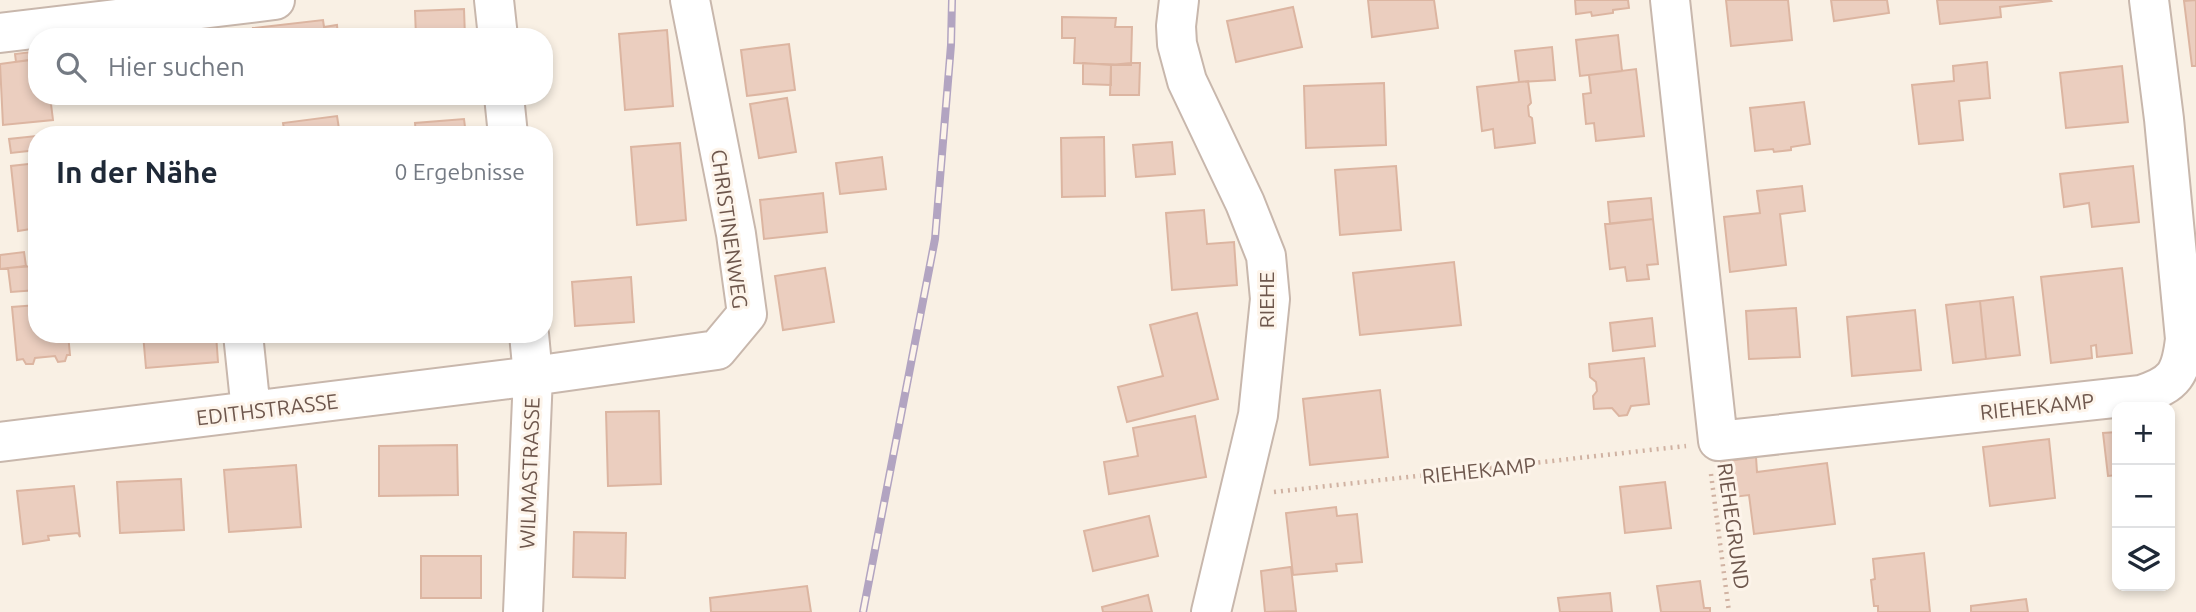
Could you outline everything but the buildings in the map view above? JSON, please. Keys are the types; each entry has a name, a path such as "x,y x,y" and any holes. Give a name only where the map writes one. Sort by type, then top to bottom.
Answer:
{"street":[{"path":"45,28 275,0"},
{"path":"494,0 497,28"},
{"name":"CHRISTINENWEG","path":"533,376 717,350 747,314 736,234 690,0"},
{"name":"RIEHE","path":"1179,0 1177,44 1187,81 1245,204 1266,256 1270,299 1258,415 1211,612"},
{"path":"1670,0 1712,442"},
{"name":"RIEHEKAMP","path":"1712,442 2141,394 2186,381 2183,361 2185,339 2180,117 2149,0"},
{"path":"0,33 28,30"},
{"path":"505,105 507,126"},
{"path":"244,343 251,411"},
{"name":"WILMASTRASSE","path":"523,612 533,376 530,343"},
{"name":"EDITHSTRASSE","path":"0,442 533,376"}],"path":[{"name":"RIEHEKAMP","path":"1240,495 1712,442"},
{"name":"RIEHEGRUND","path":"1712,442 1729,612"}],"railway":[{"path":"863,612 935,239 951,45 952,0"}]}
